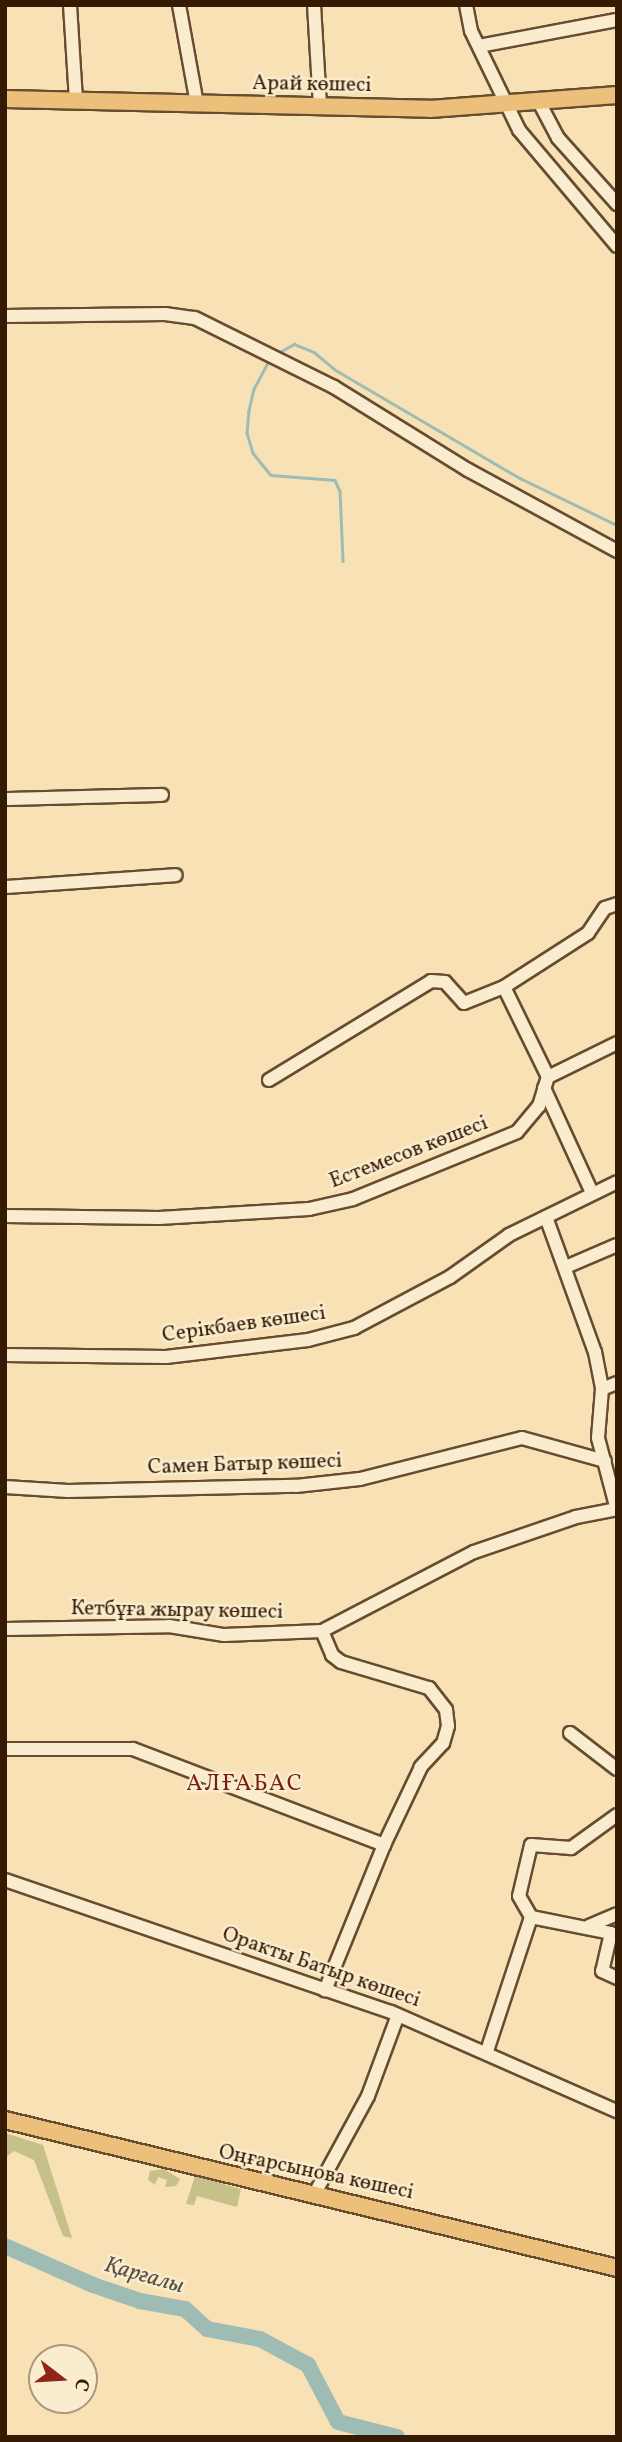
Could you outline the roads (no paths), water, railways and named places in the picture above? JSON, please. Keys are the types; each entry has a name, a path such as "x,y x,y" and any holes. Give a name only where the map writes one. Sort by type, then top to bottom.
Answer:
{"main road":[{"name":"Арай көшесі","path":"5,99 430,109 617,95"},
{"name":"Оңғарсынова көшесі","path":"5,2120 614,2265"}],"street":[{"path":"71,5 76,100"},
{"path":"179,5 197,104"},
{"path":"314,5 320,105"},
{"path":"466,5 471,31 519,130 617,246"},
{"path":"479,46 617,20"},
{"path":"539,102 558,138 617,204"},
{"path":"5,316 165,314 195,318 334,387 468,470 617,551"},
{"path":"5,799 162,795"},
{"path":"5,887 176,875"},
{"path":"269,1080 431,981 445,982 464,1003 504,987 588,933 605,908 617,904"},
{"path":"504,987 592,1193"},
{"path":"546,1082 617,1043"},
{"name":"Естемесов көшесі","path":"5,1216 159,1218 309,1209 353,1199 517,1132 539,1106 546,1082"},
{"name":"Серікбаев көшесі","path":"5,1355 166,1357 308,1340 354,1328 450,1277 509,1236 617,1182"},
{"path":"546,1217 568,1266 602,1389 598,1438 617,1509"},
{"path":"568,1266 617,1245"},
{"path":"602,1389 617,1383"},
{"name":"Самен Батыр көшесі","path":"5,1487 68,1492 296,1486 360,1479 522,1438 605,1461"},
{"name":"Кетбұға жырау көшесі","path":"5,1629 169,1626 223,1635 322,1631 474,1552 576,1517 617,1509"},
{"path":"322,1631 332,1655 341,1662 429,1688 446,1710 449,1726 443,1743 421,1767 384,1844 325,1990"},
{"path":"570,1732 617,1769"},
{"path":"5,1749 133,1749 384,1844"},
{"path":"487,2051 531,1917 519,1896 531,1845 571,1848 617,1815"},
{"name":"Оракты Батыр көшесі","path":"5,1880 398,2015 487,2051 617,2111"},
{"path":"582,1928 604,1924 617,1914"},
{"path":"531,1917 611,1933 602,1971 617,1978"},
{"path":"314,2195 369,2096 398,2015"}],"waterway":[{"path":"276,354 294,344 314,352 334,369 520,478 617,525"},
{"path":"269,361 254,389 249,411 247,433 253,453 271,475 335,480 340,491 343,561"},
{"name":"Қарғалы","path":"5,2246 93,2285 140,2301 185,2309 207,2329 260,2339 308,2365 338,2422 397,2437"}],"district":[{"name":"АЛҒАБАС","path":"245,1784"}]}
